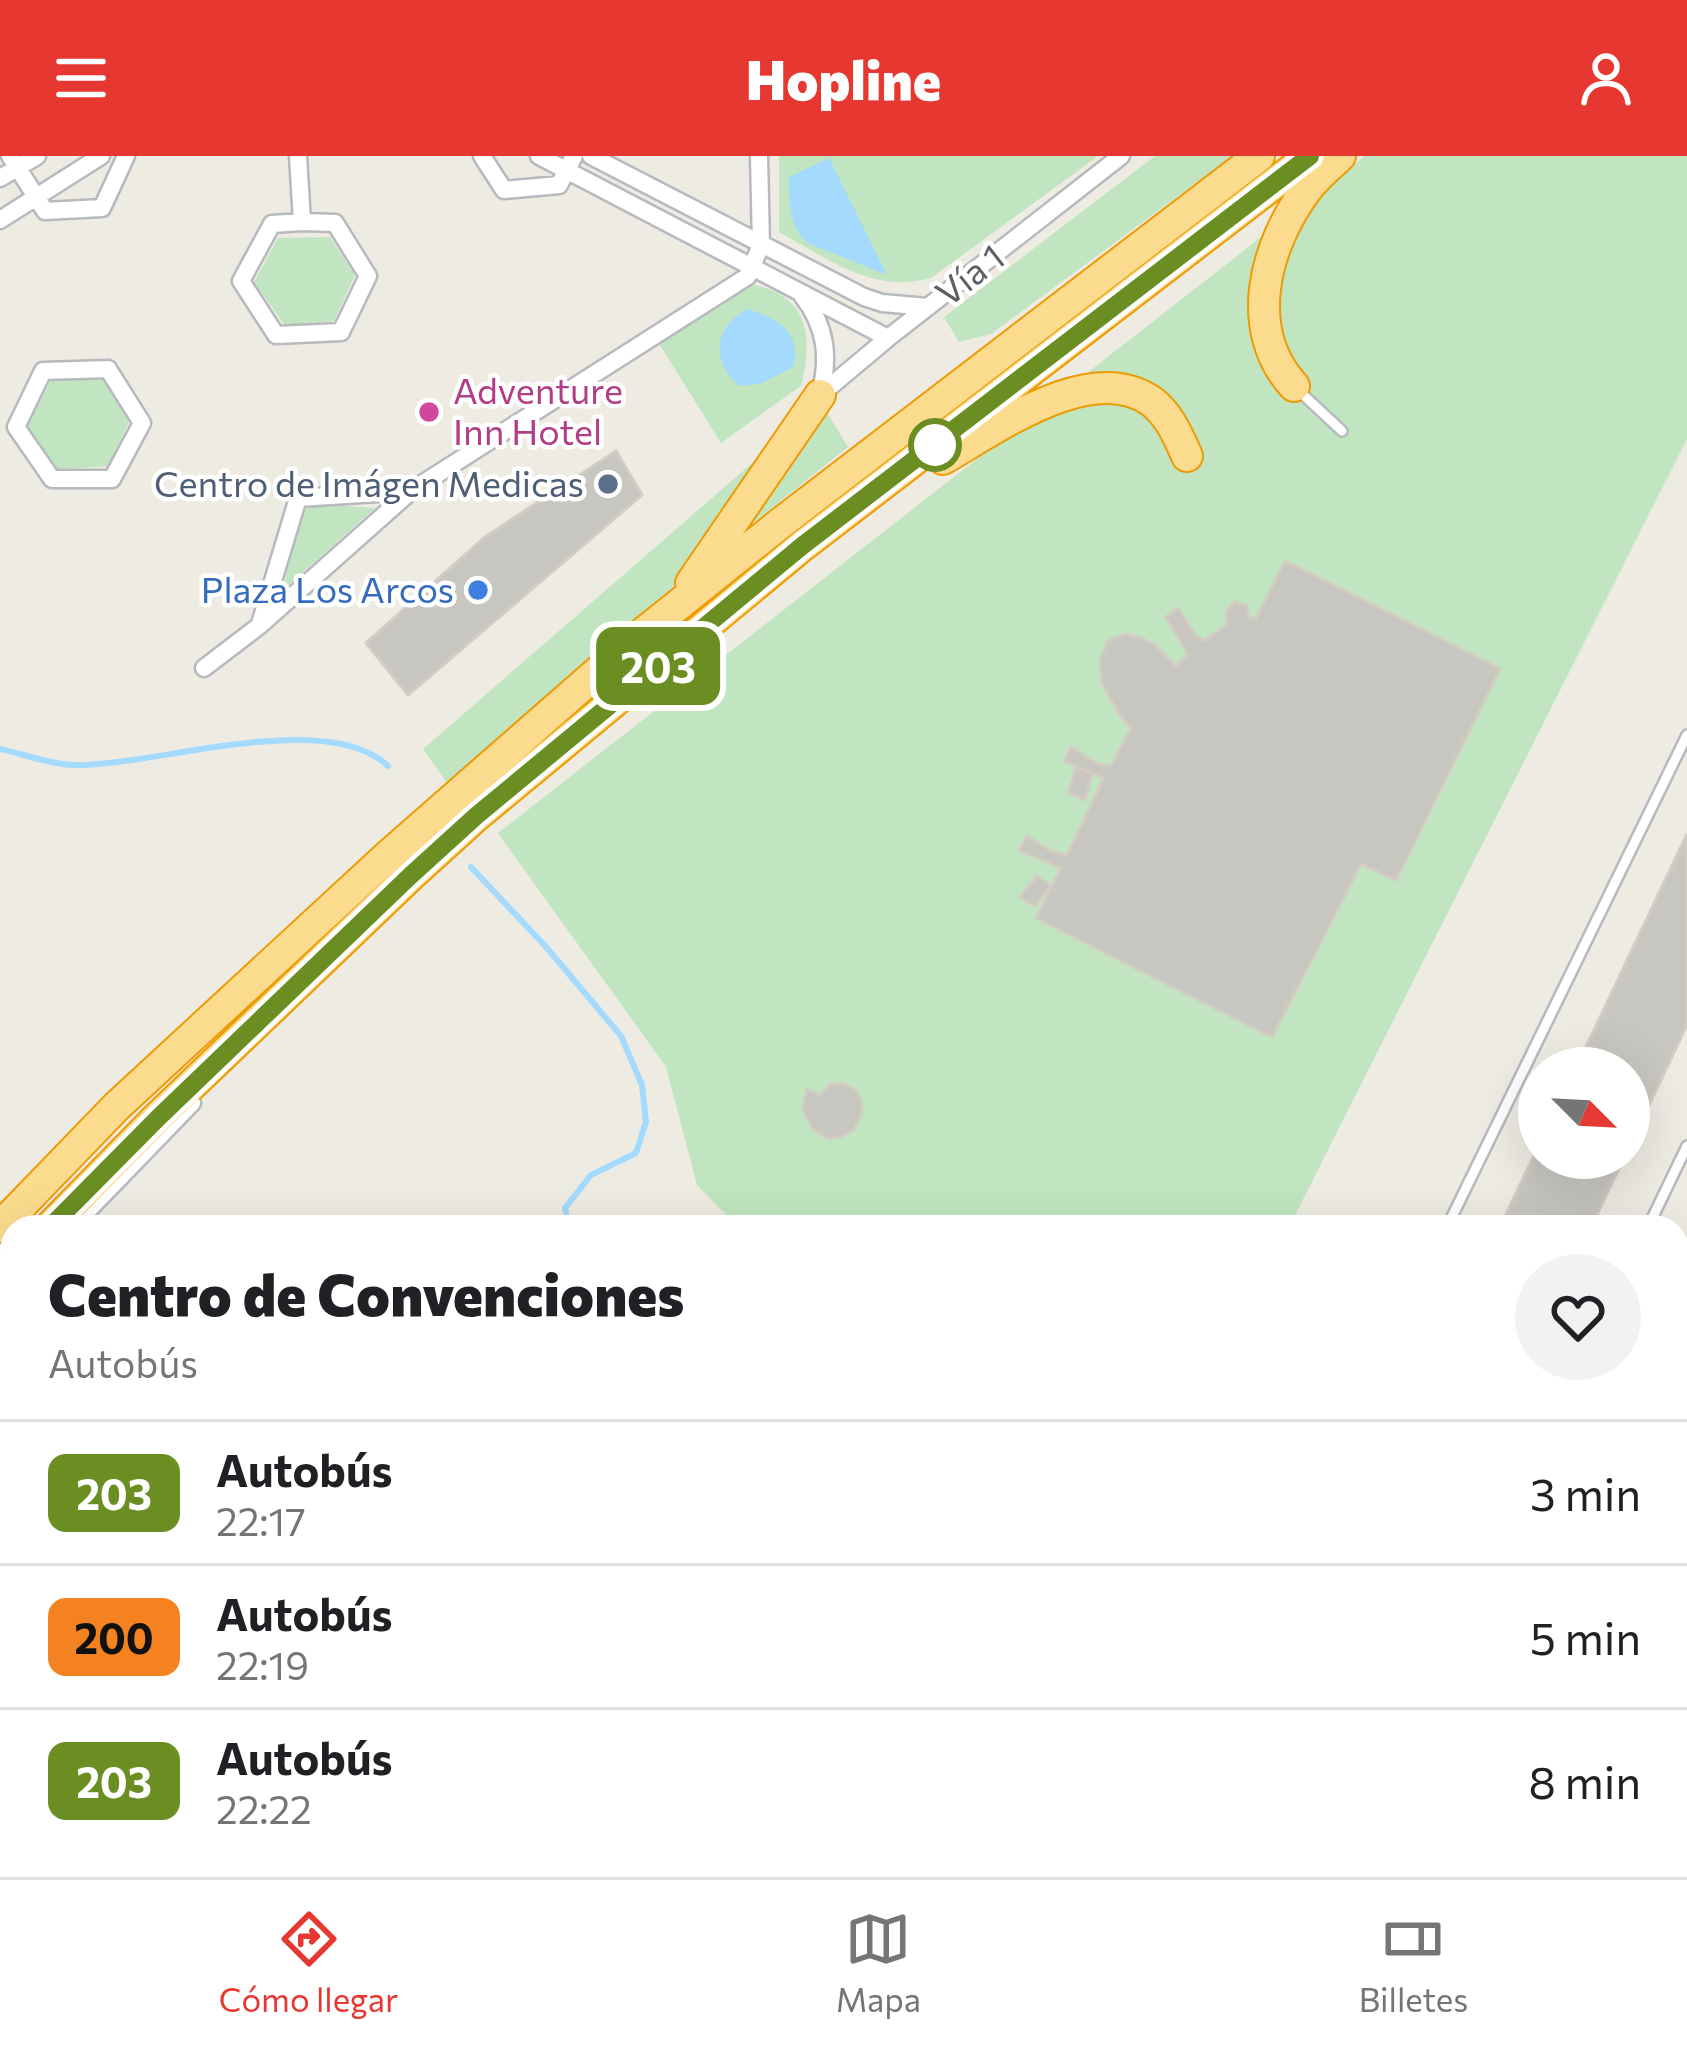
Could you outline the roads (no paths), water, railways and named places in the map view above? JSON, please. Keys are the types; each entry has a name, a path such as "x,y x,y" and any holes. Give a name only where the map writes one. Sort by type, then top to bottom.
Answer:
{"highway":[{"path":"12,1215 117,1106 390,854 673,608 1258,156"},
{"path":"62,1215 476,816 802,546 1310,156"},
{"path":"1294,386 1277,368 1270,347 1264,316 1267,271 1282,229 1308,186 1340,156"},
{"path":"476,816 910,478 1022,413 1083,388 1134,393 1165,414 1187,455"},
{"path":"673,608 820,395"}],"street":[{"path":"0,178 14,162 37,156"},
{"path":"0,220 100,156"},
{"path":"14,162 45,211 102,208 126,156"},
{"path":"298,156 302,222"},
{"path":"482,156 504,190 559,185 571,163"},
{"path":"539,156 571,163 888,338"},
{"path":"592,156 864,297 928,307"},
{"path":"204,668 259,626 411,491 748,276 761,245 759,156"},
{"name":"Vía 1","path":"820,395 1121,156"},
{"path":"302,222 335,223 368,276 341,332 276,335 241,281 272,224 302,222"},
{"path":"798,290 822,328 826,373 820,395"},
{"path":"108,369 142,423 112,479 52,479 8,427 43,371 108,369"},
{"path":"259,626 298,498 411,491"},
{"path":"84,1215 175,1122 298,984"}],"lane":[{"path":"1294,386 1342,431"},
{"path":"1454,1215 1687,735"},
{"path":"1654,1215 1687,1147"}],"water":[{"path":"829,158 887,275 810,244 798,231 789,177"},
{"path":"747,309 785,328 795,355 793,367 762,383 739,386 723,366 720,344 728,325"}],"waterway":[{"path":"0,749 72,765 238,744 324,741 360,749 388,766"},
{"path":"471,867 621,1036 642,1085 646,1122 636,1153 591,1175 565,1208 566,1215"}],"place":[{"name":"Adventure Inn Hotel","path":"429,412"},
{"name":"Centro de Imágen Medicas","path":"608,484"},
{"name":"Plaza Los Arcos","path":"478,590"}]}
